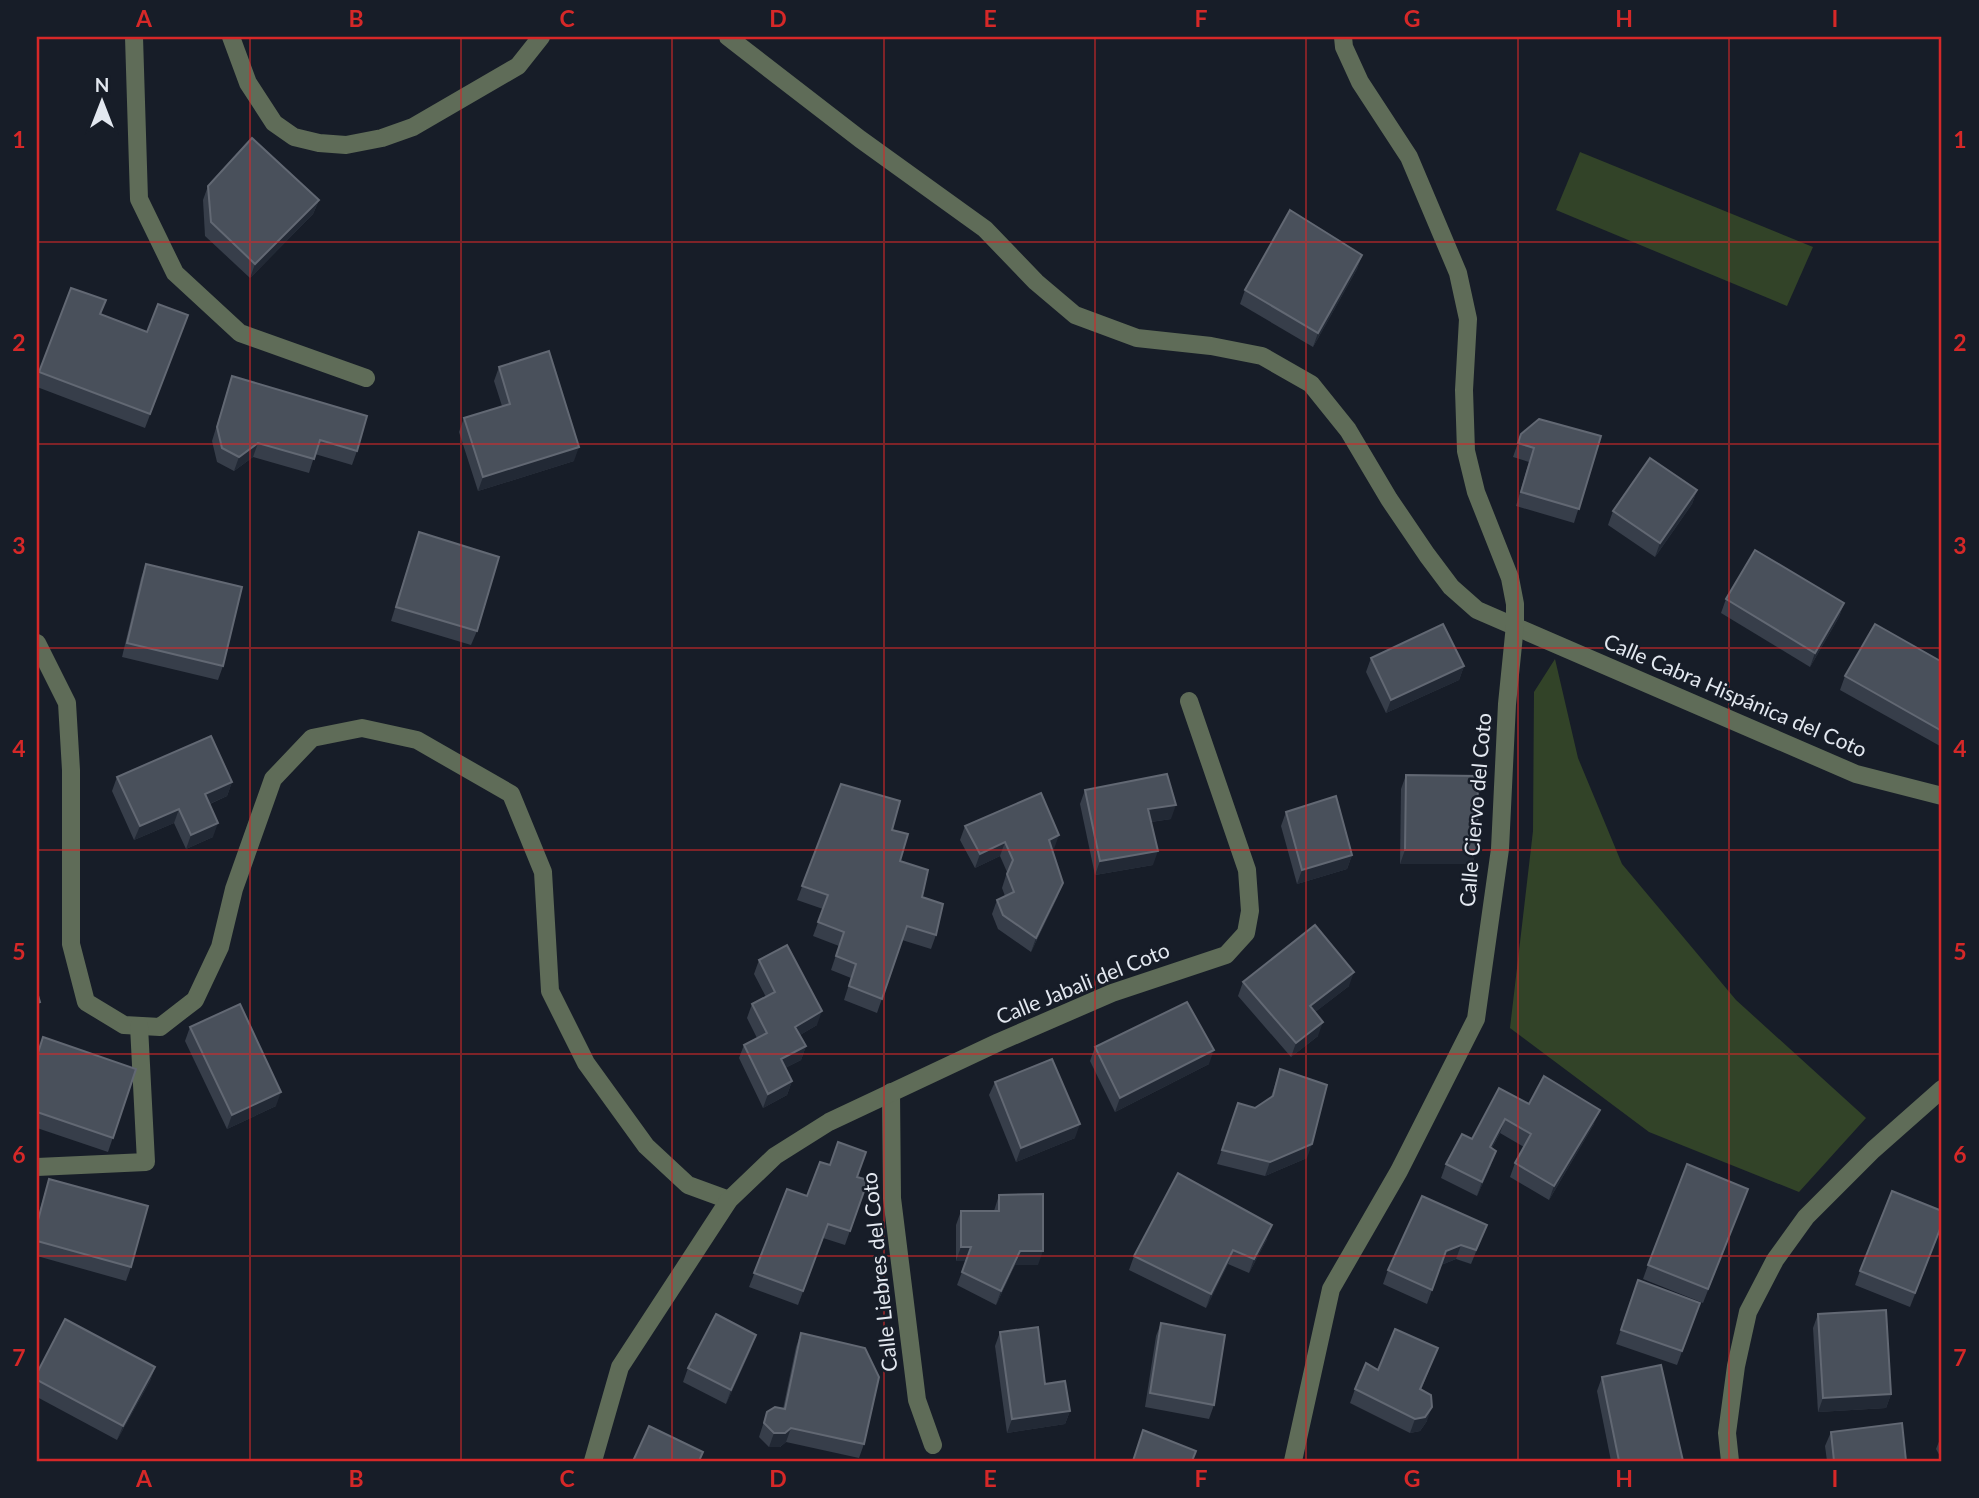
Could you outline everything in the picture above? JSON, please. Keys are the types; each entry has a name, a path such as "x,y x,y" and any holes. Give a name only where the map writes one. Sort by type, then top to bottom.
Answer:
{"street":[{"path":"134,37 139,199 175,273 240,333 366,378"},
{"path":"231,37 248,83 274,123 295,137 319,143 346,145 382,138 413,127 518,66 541,37"},
{"path":"728,37 860,139 985,229 1036,282 1075,315 1137,338 1211,345 1262,356 1311,384 1348,430 1389,499 1451,587 1477,610 1515,625"},
{"name":"Calle Ciervo del Coto","path":"1293,1461 1331,1289 1399,1171 1476,1019 1500,849 1507,704 1515,625 1515,604 1510,578 1476,492 1466,451 1464,390 1468,319 1458,274 1409,157 1360,82 1344,47 1343,37"},
{"name":"Calle Cabra Hispánica del Coto","path":"1515,625 1856,774 1942,796"},
{"path":"37,643 66,703 71,770 71,944 86,1002 124,1025 160,1027 195,1000 220,947 234,890 273,779 313,738 362,728 417,740 510,794 543,872 550,992 586,1063 646,1146 688,1185 729,1200"},
{"name":"Calle Jabali del Coto","path":"593,1461 620,1367 729,1200 775,1156 829,1122 891,1092 1112,993 1226,954 1246,933 1250,911 1247,870 1189,701"},
{"path":"37,1167 146,1162 139,1026"},
{"path":"1730,1461 1727,1433 1748,1312 1774,1260 1806,1217 1873,1150 1942,1089"},
{"name":"Calle Liebres del Coto","path":"891,1092 892,1198 895,1225 917,1400 933,1445"}],"green space":[{"path":"1580,152 1813,247 1787,306 1556,210"},
{"path":"1555,659 1578,758 1622,864 1736,1000 1866,1118 1799,1192 1649,1132 1510,1028 1533,831 1534,692"}],"building":[{"path":"252,138 319,200 255,264 211,222 208,186"},
{"path":"1290,210 1362,255 1318,333 1245,290"},
{"path":"71,288 106,300 100,314 147,332 158,304 188,315 150,414 39,372"},
{"path":"549,351 579,447 483,477 464,418 510,404 499,367"},
{"path":"232,376 367,416 357,451 320,440 314,459 258,443 239,457 222,448 217,427"},
{"path":"1539,419 1601,436 1579,509 1521,492 1534,448 1518,443 1521,434"},
{"path":"1650,458 1697,490 1660,543 1613,511"},
{"path":"419,532 499,557 477,631 396,607"},
{"path":"1755,550 1844,603 1815,653 1726,599"},
{"path":"146,564 242,587 223,666 127,643"},
{"path":"1443,624 1464,666 1391,700 1371,658"},
{"path":"1875,624 1942,662 1942,731 1845,676"},
{"path":"211,736 232,782 205,794 218,823 191,835 179,809 140,826 117,777"},
{"path":"1167,774 1176,805 1148,809 1158,851 1100,861 1085,790"},
{"path":"1406,775 1478,776 1477,850 1405,850"},
{"path":"841,784 900,801 892,830 908,834 900,861 928,870 922,897 943,904 936,935 907,926 882,999 849,986 856,964 836,956 844,932 818,922 828,895 802,886"},
{"path":"1041,793 1059,835 1049,840 1063,883 1036,938 1003,915 997,900 1014,892 1007,874 1013,860 1005,842 980,854 965,826"},
{"path":"1336,796 1352,855 1302,870 1286,812"},
{"path":"1315,925 1354,972 1310,1006 1323,1022 1296,1043 1243,982"},
{"path":"787,945 822,1011 795,1027 806,1046 781,1059 792,1081 768,1094 744,1045 767,1033 752,1004 775,992 759,960"},
{"path":"1187,1002 1214,1050 1120,1098 1095,1047"},
{"path":"240,1004 281,1092 232,1115 190,1027"},
{"path":"43,1037 136,1069 113,1138 37,1112 37,1056"},
{"path":"1052,1059 1080,1124 1021,1148 995,1082"},
{"path":"1280,1069 1327,1085 1312,1144 1270,1162 1222,1150 1238,1103 1255,1108 1273,1096"},
{"path":"1544,1076 1600,1110 1554,1186 1515,1163 1531,1134 1505,1119 1490,1147 1496,1151 1482,1182 1446,1164 1462,1134 1472,1139 1499,1088 1529,1104"},
{"path":"838,1142 866,1152 857,1177 868,1180 850,1231 828,1224 803,1291 754,1273 787,1189 807,1196 820,1162 830,1165"},
{"path":"1687,1164 1748,1189 1708,1289 1648,1265"},
{"path":"1178,1173 1272,1225 1254,1259 1233,1250 1211,1294 1134,1256"},
{"path":"49,1179 148,1206 131,1267 37,1241 37,1224"},
{"path":"1892,1191 1942,1211 1942,1224 1915,1293 1860,1271"},
{"path":"1043,1194 1043,1251 1020,1251 1001,1291 962,1272 971,1247 961,1247 961,1211 999,1211 999,1195"},
{"path":"1422,1196 1487,1225 1476,1250 1461,1245 1446,1251 1432,1290 1388,1270"},
{"path":"1638,1280 1700,1303 1682,1351 1621,1330"},
{"path":"1886,1310 1891,1394 1823,1398 1818,1314"},
{"path":"716,1314 756,1335 731,1390 688,1368"},
{"path":"65,1319 155,1367 123,1426 37,1380 37,1373"},
{"path":"1161,1323 1225,1335 1214,1405 1150,1393"},
{"path":"1038,1327 1045,1384 1065,1381 1070,1411 1012,1419 1000,1332"},
{"path":"1395,1329 1438,1348 1420,1389 1431,1395 1432,1407 1425,1417 1415,1419 1355,1389 1366,1363 1378,1370"},
{"path":"801,1333 865,1348 879,1377 864,1444 791,1428 785,1433 774,1433 764,1423 767,1412 775,1407 785,1409"},
{"path":"1661,1365 1683,1461 1619,1461 1602,1377"},
{"path":"1902,1423 1906,1461 1834,1461 1831,1432"},
{"path":"649,1426 703,1452 699,1461 633,1461"},
{"path":"1143,1430 1196,1451 1192,1461 1133,1461"}]}
